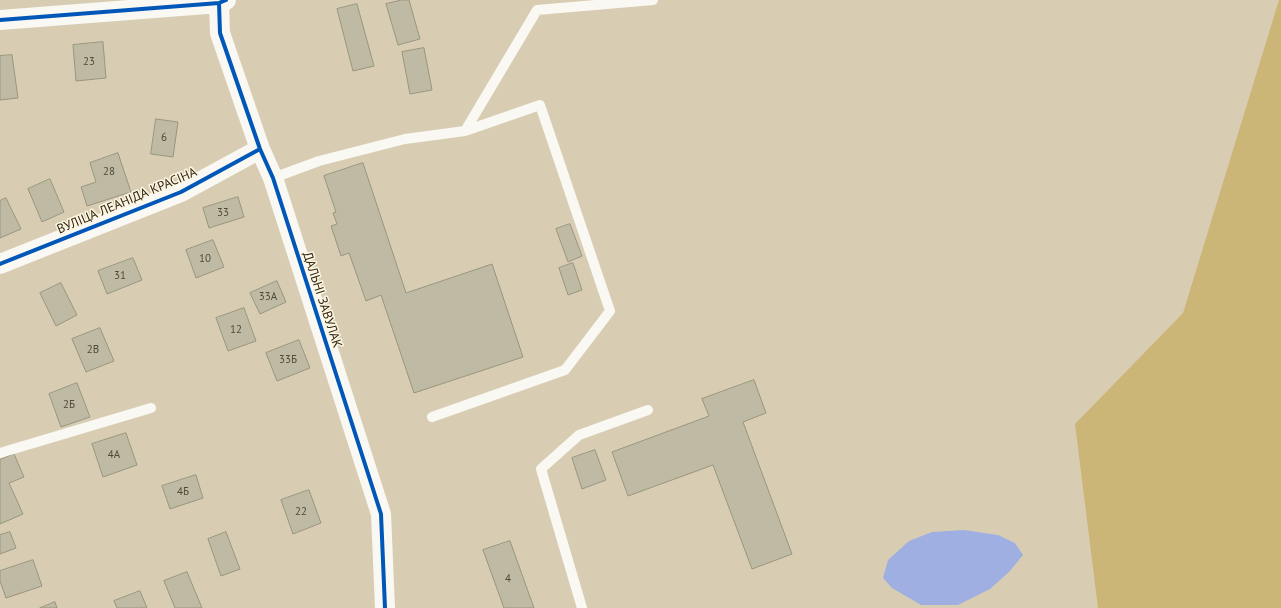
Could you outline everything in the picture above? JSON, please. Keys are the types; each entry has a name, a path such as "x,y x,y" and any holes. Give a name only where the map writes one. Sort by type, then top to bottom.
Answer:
{"street":[{"path":"0,20 222,1"},
{"name":"ДАЛЬНІ ЗАВУЛАК","path":"222,1 220,33 260,149 272,178 381,514 385,608"},
{"name":"ВУЛІЦА ЛЕАНІДА КРАСІНА","path":"0,264 181,192 260,149"}],"lane":[{"path":"465,131 537,10 653,0"},
{"path":"272,178 319,161 405,138 465,131 540,105 610,312 565,370 432,417"},
{"path":"0,453 151,408"},
{"path":"582,608 541,469 579,435 648,410"}],"shaded area":[{"path":"1279,0 1281,0 1281,608 1098,608 1075,424 1183,313"}],"water":[{"path":"964,530 998,535 1015,543 1023,555 1009,572 990,589 958,605 921,605 892,588 883,578 888,560 909,541 932,532"}],"building":[{"path":"409,0 420,39 398,45 386,4"},
{"path":"357,4 374,66 353,71 337,9"},
{"path":"103,42 106,78 76,81 73,45"},
{"path":"424,48 432,90 410,94 402,52"},
{"path":"12,55 18,98 0,100 0,56"},
{"path":"156,119 178,122 173,157 151,154"},
{"path":"118,153 131,192 87,206 81,187 96,182 90,163"},
{"path":"363,163 406,293 492,264 523,357 414,393 381,295 366,301 349,253 341,256 331,226 337,224 333,213 336,212 324,176"},
{"path":"50,179 64,212 42,222 28,189"},
{"path":"238,197 244,217 209,228 203,208"},
{"path":"6,198 21,229 0,238 0,201"},
{"path":"570,224 582,256 568,262 556,229"},
{"path":"213,240 224,267 196,278 186,250"},
{"path":"133,258 142,280 107,294 98,271"},
{"path":"573,263 582,290 568,295 559,268"},
{"path":"277,281 286,302 260,314 250,293"},
{"path":"61,283 77,315 56,326 40,293"},
{"path":"244,308 256,341 228,351 216,318"},
{"path":"100,328 114,361 86,372 72,339"},
{"path":"299,340 310,368 277,381 266,353"},
{"path":"754,380 766,413 743,422 792,554 752,569 713,465 628,496 612,452 709,416 702,399"},
{"path":"77,383 90,417 61,427 49,394"},
{"path":"126,433 137,465 103,477 92,444"},
{"path":"595,450 606,480 582,489 572,458"},
{"path":"14,454 24,477 9,483 23,514 0,524 0,460"},
{"path":"196,475 203,498 170,509 162,486"},
{"path":"309,490 321,523 293,534 281,500"},
{"path":"10,532 16,548 0,554 0,535"},
{"path":"226,532 240,569 221,576 208,539"},
{"path":"510,541 534,608 504,608 483,550"},
{"path":"33,560 42,586 6,598 0,581 0,571"},
{"path":"187,572 202,608 175,608 164,581"},
{"path":"140,591 147,608 117,608 114,601"},
{"path":"55,602 57,608 40,608"}],"cycle path":[{"path":"0,20 219,3 226,0"},
{"path":"219,3 220,33 260,149 273,178 381,514 385,608"},
{"path":"0,264 181,192 260,149"}]}
